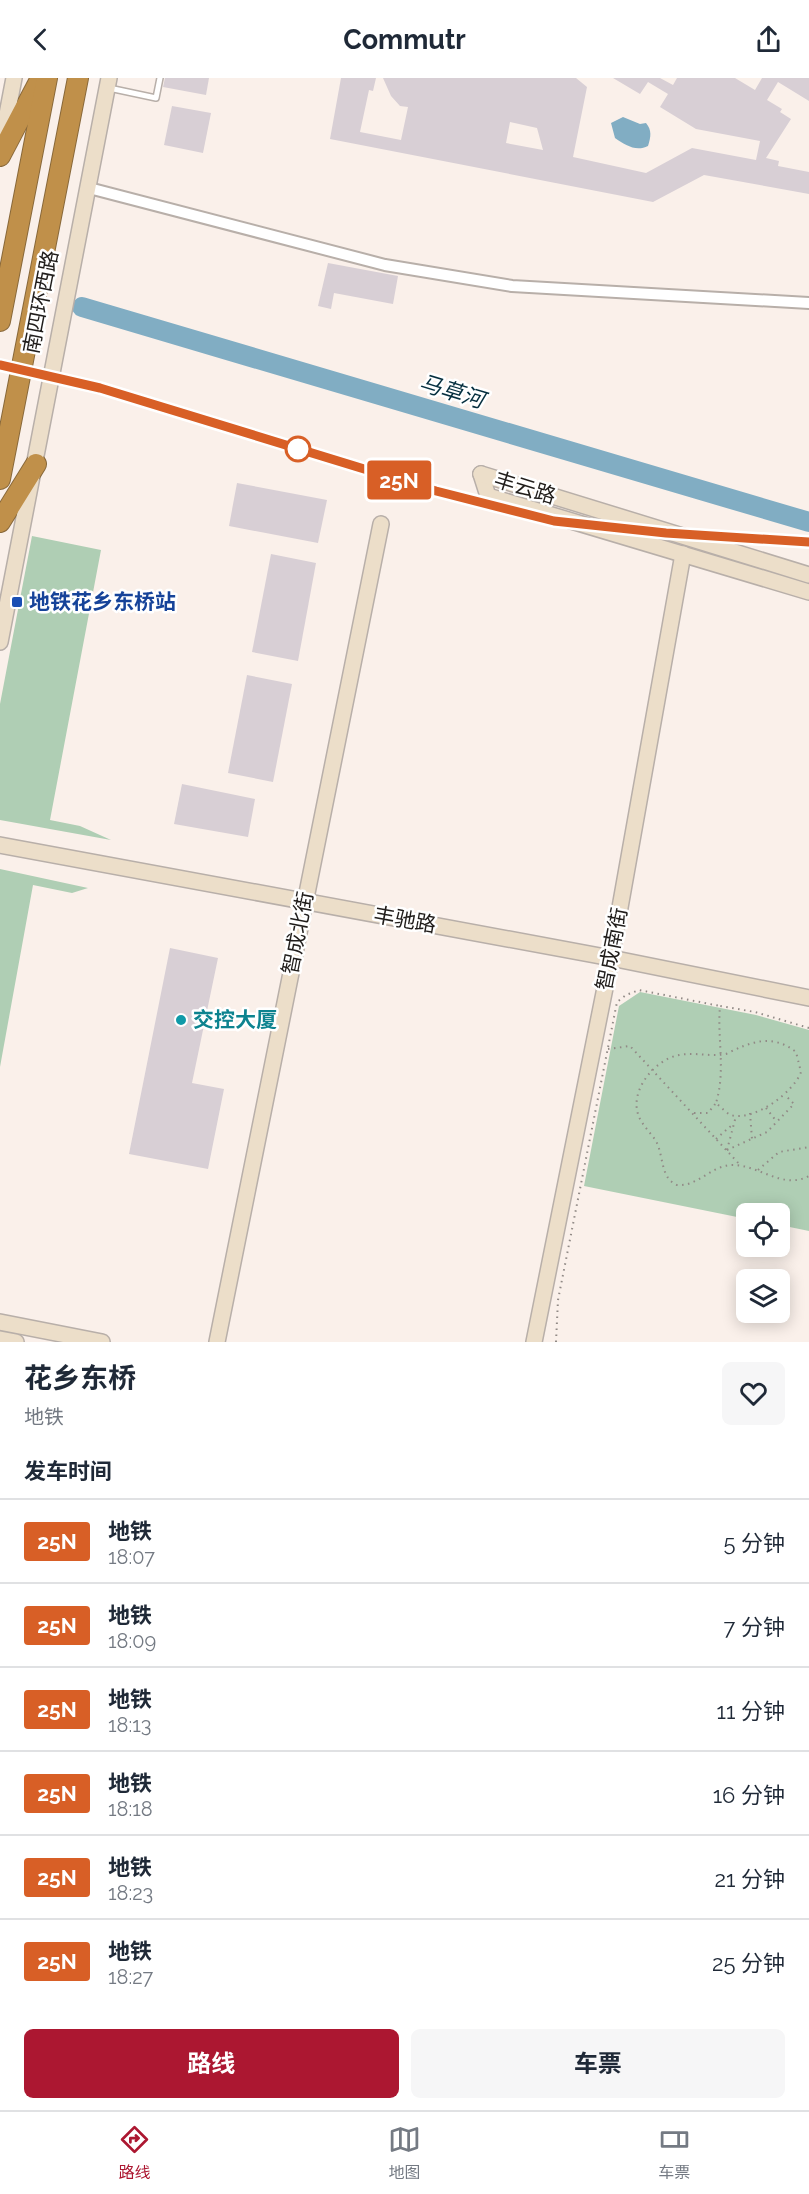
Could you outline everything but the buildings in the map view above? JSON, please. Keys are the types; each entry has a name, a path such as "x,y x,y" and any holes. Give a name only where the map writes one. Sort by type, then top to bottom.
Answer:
{"highway":[{"path":"0,156 41,78"},
{"name":"南四环西路","path":"0,321 47,78"},
{"name":"南四环西路","path":"0,479 78,78"},
{"path":"0,522 36,464"}],"street":[{"path":"0,151 14,78"},
{"name":"南四环西路","path":"0,642 108,83"},
{"path":"88,188 385,265 512,286 809,303"},
{"name":"丰云路","path":"809,575 480,474 488,496 809,592"},
{"name":"智成北街","path":"218,1342 381,524"},
{"name":"智成南街","path":"534,1342 611,958 683,554"},
{"name":"丰驰路","path":"0,846 611,958 809,998"},
{"path":"0,1322 102,1342"},
{"path":"0,1339 16,1342"}],"lane":[{"path":"108,83 156,98 160,78"}],"path":[{"path":"556,1342 558,1300 618,1002 633,991 639,990 754,1012 809,1028"},
{"path":"692,1113 708,1113 716,1103 722,1055 720,1006"},
{"path":"716,1103 729,1115 736,1116 765,1107 785,1095 801,1072 799,1058 790,1047 768,1040 757,1040 722,1055 673,1056 660,1063 653,1071 640,1089 636,1106 641,1121 661,1152 669,1180 677,1185 688,1185 719,1168 741,1166 789,1180 809,1176"},
{"path":"608,1049 630,1046 741,1166"},
{"path":"727,1150 767,1132 794,1104 785,1095"},
{"path":"765,1107 777,1122"},
{"path":"750,1113 752,1139"},
{"path":"727,1150 736,1116"},
{"path":"716,1138 732,1125"},
{"path":"758,1170 779,1152 796,1147 809,1147"}],"green space":[{"path":"32,536 101,550 50,820 80,826 111,840 0,820 0,704"},
{"path":"0,869 88,888 72,893 33,885 0,1067"},
{"path":"640,992 756,1015 809,1030 809,1231 790,1227 790,1203 736,1203 736,1217 584,1186 619,1006"}],"water":[{"path":"623,117 640,124 646,123 650,134 648,146 635,148 615,138 611,123"}],"waterway":[{"name":"马草河","path":"82,307 809,522"}],"metro line":[{"name":"25N","path":"0,365 100,388 436,491 554,521 666,533 809,542"}],"place":[{"name":"地铁花乡东桥站","path":"17,602"},
{"name":"交控大厦","path":"181,1020"}]}
